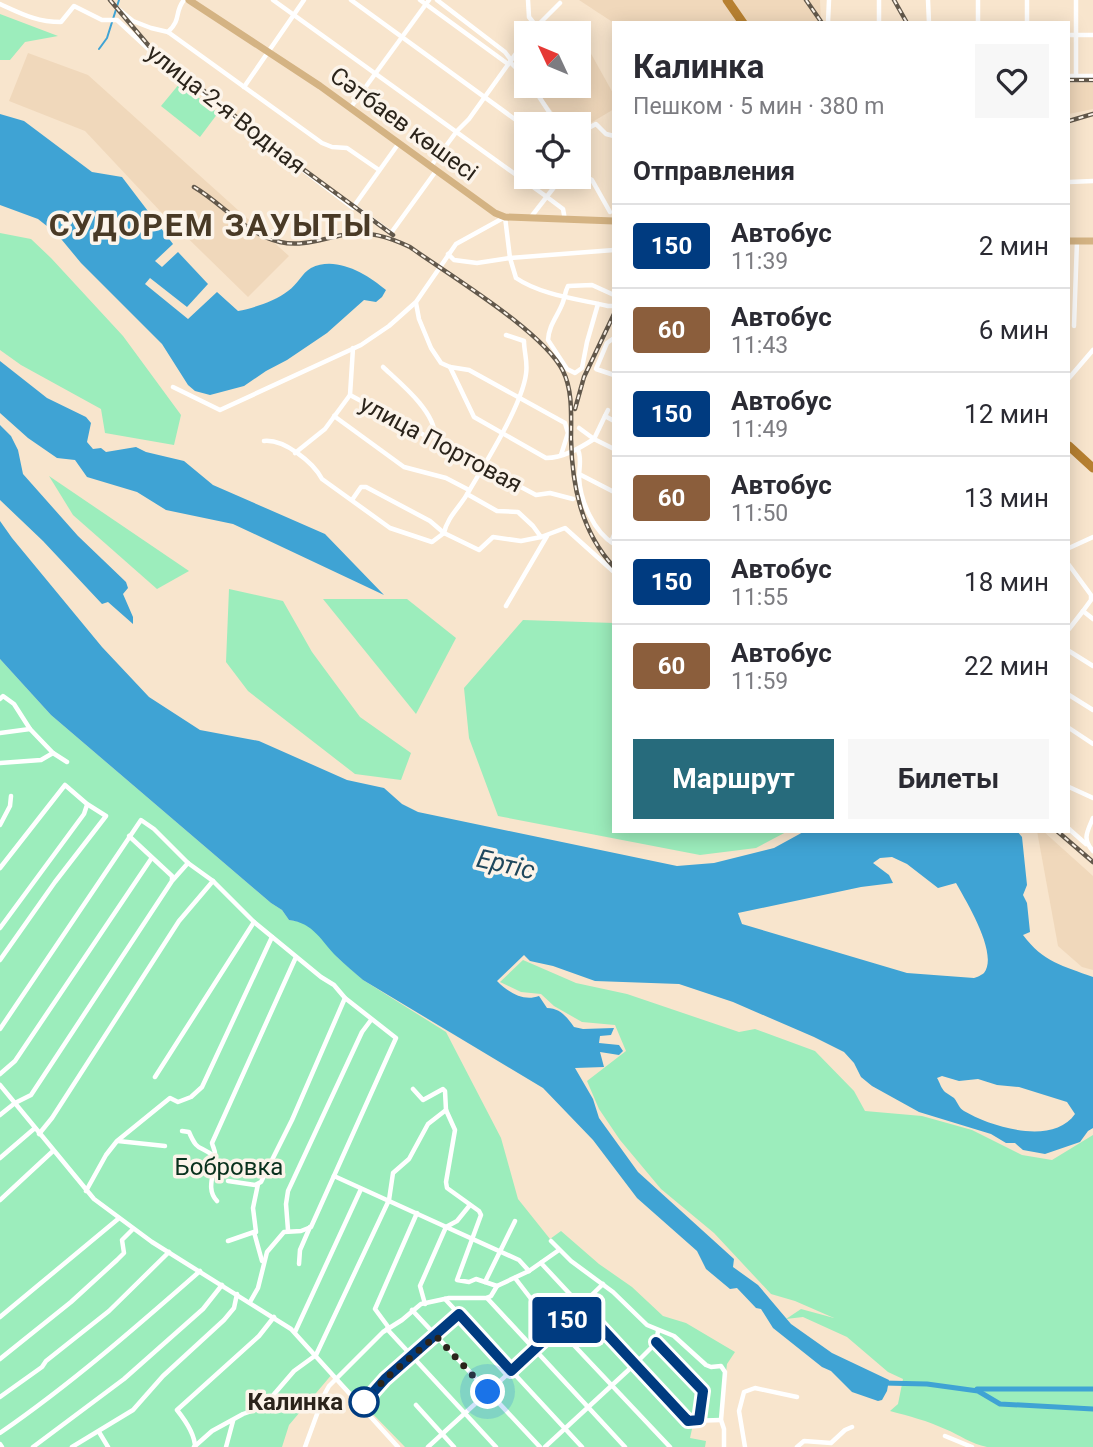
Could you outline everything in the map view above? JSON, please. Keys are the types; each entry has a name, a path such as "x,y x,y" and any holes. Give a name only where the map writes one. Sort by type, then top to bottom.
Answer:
{"highway":[{"path":"727,0 742,21"},
{"path":"1070,447 1093,468"}],"main road":[{"name":"Сәтбаев көшесі","path":"186,0 350,108 495,213 505,217 530,219 612,221"},
{"path":"1073,241 1093,241"}],"street":[{"path":"0,4 38,21 61,22 78,0"},
{"path":"168,32 177,23 179,6 186,0"},
{"path":"273,0 547,197 564,210 565,220"},
{"path":"244,87 304,0"},
{"path":"351,0 514,119"},
{"path":"420,0 427,2 514,66"},
{"path":"437,0 505,52 510,62"},
{"path":"528,0 529,17 532,21"},
{"path":"828,21 829,0"},
{"path":"879,0 879,21"},
{"path":"928,0 929,21"},
{"path":"978,0 978,21"},
{"path":"1027,0 1027,21"},
{"path":"1076,0 1076,76"},
{"path":"350,108 427,2"},
{"path":"541,21 560,3"},
{"name":"улица 2-я Водная","path":"74,6 102,20 117,20 169,68 353,208 354,206 391,233 433,168"},
{"path":"117,8 133,20 168,32 323,143 346,148 379,170"},
{"path":"1070,35 1093,35"},
{"path":"433,168 457,131 469,119 514,56"},
{"path":"1070,76 1093,76"},
{"path":"591,127 596,124 606,134 612,136"},
{"path":"354,206 399,143"},
{"path":"591,179 610,212"},
{"path":"1070,182 1093,181"},
{"path":"530,219 553,189"},
{"path":"173,387 220,410 353,348 389,326 416,302 456,244 505,217 510,258 516,278 526,285 564,296 612,306"},
{"path":"1073,241 1074,326"},
{"path":"448,254 454,260 477,263 612,250"},
{"path":"598,304 582,368 575,373 567,369 548,340 552,323 568,286 592,285 612,294"},
{"path":"416,302 419,319 431,348 441,363 450,368 469,370 565,423 568,433 561,455"},
{"path":"264,441 272,440 295,453 316,469 322,479 390,528 432,542 444,533 446,525 468,492 520,398 526,375 524,341 506,335"},
{"path":"612,339 607,343 596,369 612,374"},
{"path":"295,453 319,435 349,395 353,348"},
{"path":"1070,377 1093,350"},
{"path":"383,367 416,399 435,428 435,436"},
{"path":"450,368 474,417 546,458 578,450 594,439 608,410"},
{"name":"улица Портовая","path":"349,395 424,435 435,436 457,453 536,495 550,493 573,499"},
{"path":"334,416 404,467 446,478 497,512 518,512 541,537"},
{"path":"605,416 612,420"},
{"path":"579,428 612,448"},
{"path":"578,450 581,457 579,474 585,507 600,534 612,543"},
{"path":"579,474 612,491"},
{"path":"352,500 361,486 366,487 430,521 444,533 479,550 493,537 521,541 548,535 565,527 612,570"},
{"path":"506,606 548,535"},
{"path":"1070,548 1093,537"},
{"path":"1070,566 1088,588 1092,601 1070,628"},
{"path":"1083,611 1093,619"},
{"path":"1070,652 1093,666"},
{"path":"1,696 14,704 30,729 53,753 67,762"},
{"path":"1070,696 1093,710"},
{"path":"0,733 30,729"},
{"path":"1070,729 1093,744"},
{"path":"0,763 41,760 53,753"},
{"path":"0,869 65,785 106,816 0,960"},
{"path":"1070,787 1093,798"},
{"path":"0,825 10,806 11,796"},
{"path":"0,928 84,814 87,804"},
{"path":"1087,844 1086,834 1093,818"},
{"path":"0,1029 141,820 154,829 188,863 214,881 254,922 396,1038 300,1250 299,1264"},
{"path":"1070,830 1093,851"},
{"path":"129,836 172,876 172,881"},
{"path":"0,1074 15,1061 151,859"},
{"path":"0,1115 31,1095 172,881 188,863"},
{"path":"39,1134 179,921 214,881"},
{"path":"155,1077 254,922"},
{"path":"86,1192 106,1155 117,1141 170,1098 178,1102 185,1100 202,1087 272,937"},
{"path":"205,1149 212,1143 296,957"},
{"path":"263,1262 253,1208 258,1184 292,1120 345,998"},
{"path":"288,1230 288,1191 362,1032 371,1020"},
{"path":"0,1085 86,1192 133,1230 295,1332 398,1447"},
{"path":"413,1089 425,1100 443,1089 445,1091 446,1110 454,1129 447,1188 481,1215 457,1280 469,1282 476,1279 497,1286"},
{"path":"195,1447 212,1431 243,1414 263,1407 294,1371 316,1355 389,1200 393,1173 410,1159 428,1124 446,1110"},
{"path":"0,1158 34,1128"},
{"path":"182,1131 189,1132 197,1148 205,1149 215,1157"},
{"path":"117,1141 165,1146"},
{"path":"212,1143 215,1157 211,1189 212,1196 217,1201"},
{"path":"0,1200 53,1151"},
{"path":"334,1177 519,1260 529,1271"},
{"path":"228,1181 258,1184"},
{"path":"295,1332 360,1189"},
{"path":"425,1304 420,1286 446,1227 457,1221 470,1205"},
{"path":"417,1213 375,1309 388,1329 496,1447"},
{"path":"0,1317 118,1219"},
{"path":"485,1282 515,1221"},
{"path":"250,1302 258,1288 263,1262 271,1245 288,1230 301,1231 311,1227"},
{"path":"0,1359 71,1302 117,1260 124,1253 122,1240 133,1230"},
{"path":"228,1241 252,1231 256,1233"},
{"path":"551,1241 575,1265 603,1284 647,1325 678,1338 706,1365 721,1366 725,1372 721,1420 724,1447"},
{"path":"260,1245 271,1245"},
{"path":"305,1447 324,1395 337,1378 412,1310 444,1299 487,1298 497,1286 529,1271 559,1250"},
{"path":"0,1397 42,1367 42,1364 108,1311 169,1252"},
{"path":"541,1264 688,1421 721,1420"},
{"path":"0,1433 42,1405 97,1361 200,1271"},
{"path":"514,1278 523,1291 670,1447"},
{"path":"428,1447 603,1284"},
{"path":"33,1447 124,1379 203,1309 222,1285"},
{"path":"72,1447 132,1410 163,1376 224,1320 234,1308 237,1294"},
{"path":"487,1298 625,1447"},
{"path":"444,1299 582,1447"},
{"path":"412,1310 540,1447"},
{"path":"361,1406 385,1379 459,1314"},
{"path":"195,1447 189,1427 177,1410 259,1336 274,1317"},
{"path":"545,1447 635,1364 656,1342 658,1331"},
{"path":"656,1342 703,1391 699,1420"},
{"path":"745,1447 738,1411 744,1392 755,1388 797,1397"},
{"path":"416,1405 454,1447"},
{"path":"226,1447 233,1420"},
{"path":"797,1447 804,1441 831,1443 852,1427"},
{"path":"99,1432 108,1447"},
{"path":"946,1436 969,1447"}],"shaded area":[{"path":"579,0 723,0 739,21 612,21"},
{"path":"728,0 820,0 821,21 744,21"},
{"name":"СУДОРЕМ ЗАУЫТЫ","path":"28,53 88,75 289,256 248,297 161,212 85,131 9,101"},
{"path":"592,55 612,91 612,110 591,123 591,112 553,112 542,98 592,98"},
{"path":"1070,83 1093,83 1093,109 1070,114"},
{"path":"1037,833 1045,833 1093,876 1093,970 1082,967 1058,946"}],"green space":[{"path":"0,14 58,36 25,42 10,60 0,60"},
{"path":"180,83 218,113 200,137 161,106"},
{"path":"0,233 31,239 123,336 181,415 174,445 105,433 101,409 21,365 0,350"},
{"path":"49,476 189,571 157,589 73,515"},
{"path":"229,589 283,601 312,652 360,717 411,753 401,780 355,774 248,691 226,662"},
{"path":"323,599 407,599 456,638 416,714"},
{"path":"523,620 612,623 612,833 784,833 756,848 700,855 498,816 469,738 464,688"},
{"name":"Бобровка","path":"0,659 51,715 282,910 289,920 302,922 318,933 337,957 363,980 446,1032 501,1138 518,1199 550,1239 561,1231 599,1264 632,1287 663,1316 686,1323 735,1352 727,1364 720,1420 694,1420 690,1438 706,1441 705,1447 405,1447 333,1373 289,1425 282,1447 0,1447"},
{"path":"523,960 576,983 627,994 739,1032 755,1029 815,1051 854,1091 865,1111 922,1116 972,1130 1022,1155 1052,1160 1093,1135 1093,1447 987,1447 932,1424 890,1411 898,1404 903,1379 888,1372 847,1337 803,1317 786,1319 801,1309 834,1318 771,1294 714,1233 661,1189 620,1140 599,1109 587,1081 626,1051 615,1025 582,1022 554,1006 541,994 521,992 500,982"}],"water":[{"path":"0,114 24,121 92,172 122,177 173,244 155,261 162,267 178,252 208,284 187,307 150,278 145,284 188,319 217,292 238,311 264,304 288,291 308,270 321,265 351,268 386,290 376,302 364,300 327,333 244,386 210,395 195,391 188,385 162,344 81,263 57,234 38,219 0,205"},
{"path":"0,361 47,398 86,417 91,423 87,442 93,449 101,448 106,452 136,447 184,461 213,485 325,534 384,595 233,524 166,510 137,492 87,477 75,460 57,458 28,438 0,413"},
{"path":"0,425 11,436 18,450 23,474 78,536 126,582 128,588 123,594 133,617 133,624 108,602 102,604 0,500"},
{"name":"Ертіс","path":"0,521 102,647 149,697 200,730 259,741 347,780 384,788 402,804 418,812 677,866 714,863 774,848 801,833 1019,833 1022,837 1027,885 1023,895 1027,903 1030,932 1023,935 1046,957 1093,977 1093,1128 1080,1142 1045,1154 1023,1150 1015,1143 1006,1143 991,1134 919,1112 872,1086 861,1077 844,1052 733,1002 679,984 595,981 530,961 524,955 497,981 516,995 527,998 539,996 547,1008 559,1011 574,1027 614,1028 611,1035 600,1036 599,1043 619,1045 623,1051 619,1055 600,1052 604,1067 575,1068 593,1099 599,1118 638,1172 734,1259 733,1267 758,1285 791,1324 832,1353 889,1380 882,1400 852,1392 831,1371 822,1367 773,1328 761,1309 756,1308 737,1288 730,1289 706,1269 697,1251 637,1198 593,1140 543,1088 363,980 311,929 289,920 282,910 51,715 0,659","holes":["892,857 907,864 938,888 956,883 984,941 988,964 983,974 974,978 907,973 742,924 738,913 861,887 893,883 889,875 873,863 880,858","942,1076 959,1081 978,1079 997,1085 1019,1087 1067,1102 1075,1114 1065,1124 1037,1131 990,1123 962,1110 954,1098 942,1089 937,1078"]}],"waterway":[{"path":"99,49 107,38 119,0"},
{"path":"883,1383 927,1384 978,1391 1000,1404 1093,1409"},
{"path":"977,1389 1093,1389"}],"railway":[{"path":"110,0 149,46 273,147 393,235"},
{"path":"806,0 821,21"},
{"path":"894,0 906,21"},
{"path":"1070,80 1093,80"},
{"path":"1070,121 1093,114"},
{"path":"194,187 245,226 280,242 304,243 361,233 402,243 494,304 536,339 552,355 566,379 571,404 574,473 580,507 594,539 612,564"},
{"path":"575,409 584,377 612,318"},
{"path":"1059,833 1093,862"}],"bus line":[{"name":"150","path":"361,1406 385,1379 459,1314 511,1371 581,1306 688,1421 699,1420 703,1391 656,1342"}],"place":[{"name":"Калинка","path":"364,1402"}],"district":[{"name":"СУДОРЕМ ЗАУЫТЫ","path":"211,225"}],"route":[{"path":"364,1402 385,1379 436,1336 488,1392"}]}
